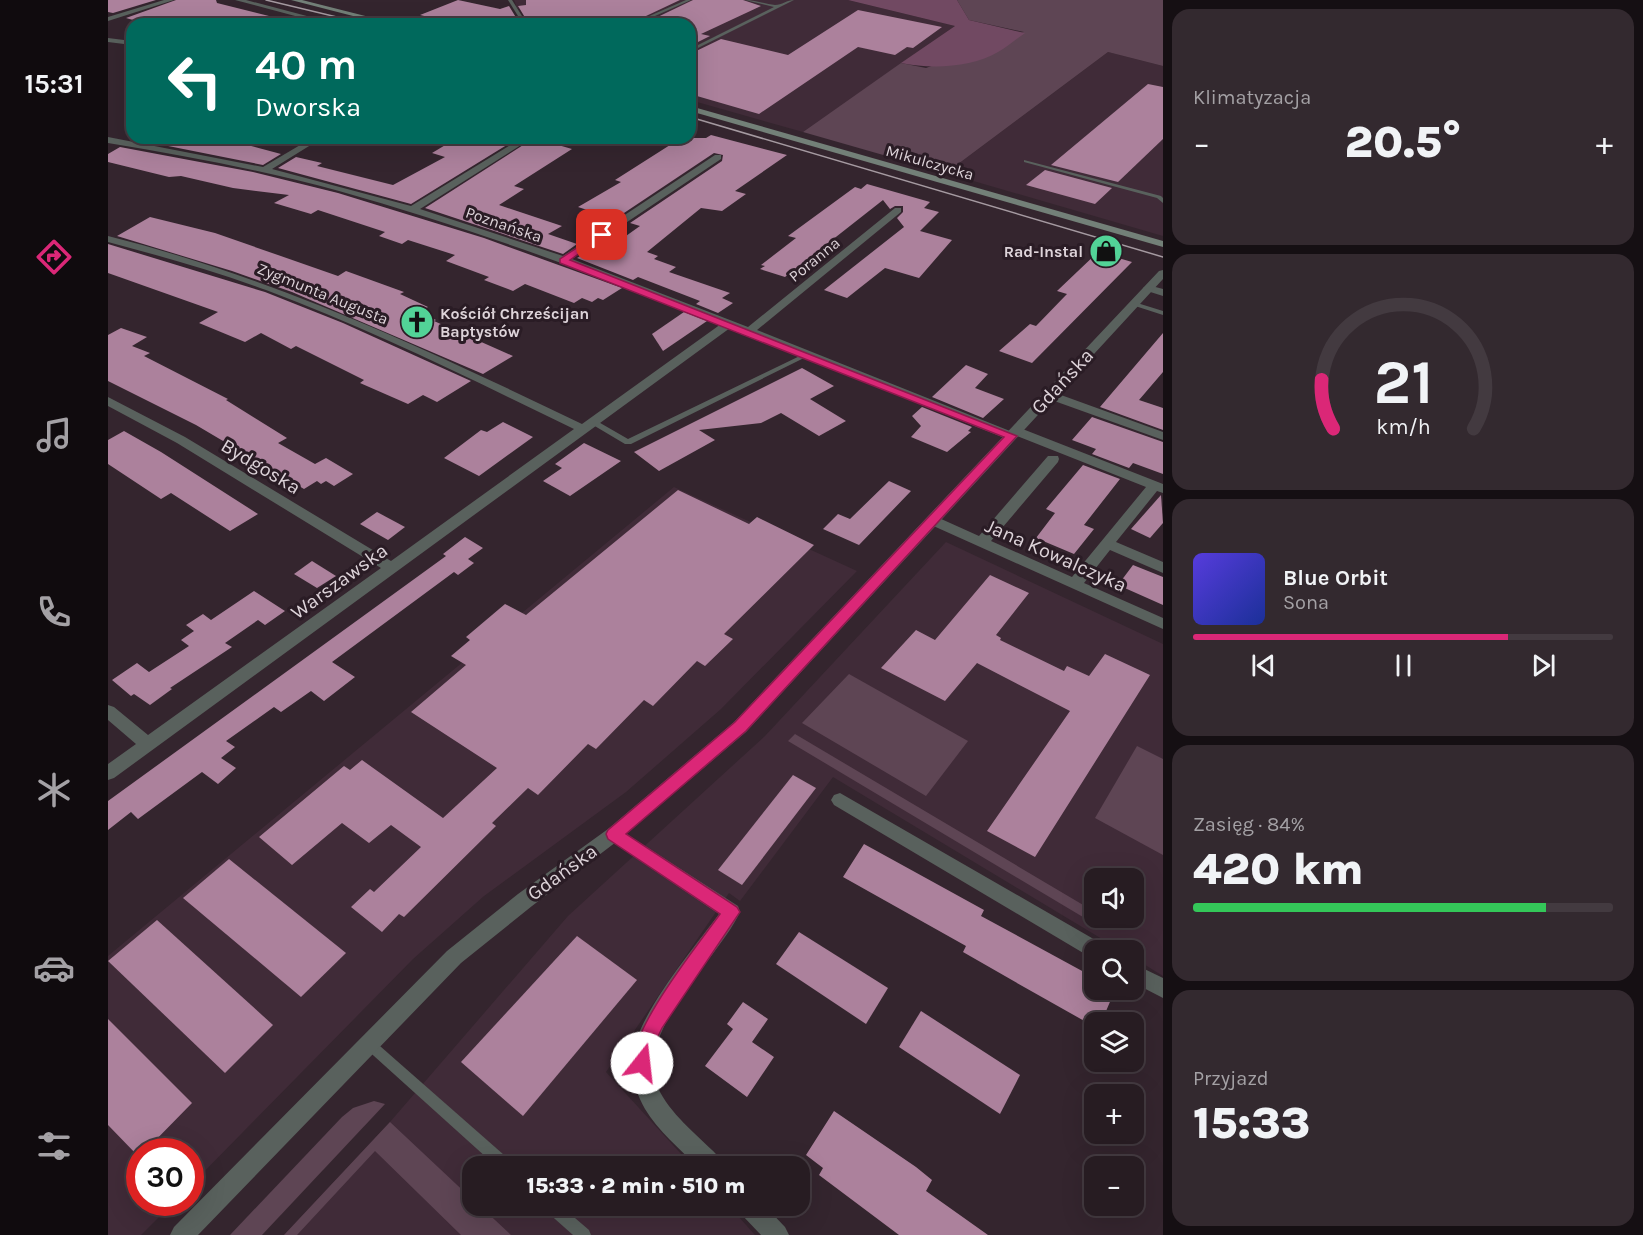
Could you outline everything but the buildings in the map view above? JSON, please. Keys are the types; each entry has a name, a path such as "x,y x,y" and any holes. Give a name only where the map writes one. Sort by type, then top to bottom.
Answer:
{"main road":[{"path":"294,0 368,18"},
{"name":"Mikulczycka","path":"696,110 1163,244"}],"street":[{"path":"108,19 171,0"},
{"path":"238,0 301,18"},
{"path":"108,40 126,43"},
{"path":"120,142 126,138"},
{"name":"Poznańska","path":"108,140 126,143"},
{"name":"Poznańska","path":"130,144 266,170 413,209 563,261 1159,488"},
{"path":"266,170 308,144"},
{"path":"413,209 518,144"},
{"path":"563,261 718,157"},
{"name":"Poranna","path":"748,332 898,210"},
{"name":"Zygmunta Augusta","path":"108,239 180,258 289,295 588,426"},
{"name":"Gdańska","path":"182,1235 454,957 525,900 614,834 740,727 1163,273"},
{"path":"1148,288 1163,293"},
{"name":"Warszawska","path":"108,773 728,324"},
{"path":"1050,395 1163,436"},
{"name":"Bydgoska","path":"108,401 181,440 392,567"},
{"path":"982,542 1053,459"},
{"path":"1075,584 1159,488"},
{"name":"Jana Kowalczyka","path":"934,520 1163,624"},
{"path":"1108,544 1163,568"},
{"path":"108,711 148,744"},
{"path":"840,800 1084,943"},
{"path":"614,834 731,912 656,1022 646,1041 642,1063 646,1085 656,1106 703,1156"},
{"path":"1144,979 1163,989"},
{"path":"759,1216 777,1235"}],"lane":[{"path":"510,0 521,18"},
{"path":"647,18 689,0"},
{"path":"747,0 779,7"},
{"path":"696,48 792,0"},
{"path":"1026,161 1159,197 1163,201"},
{"path":"1134,304 1163,313"},
{"path":"588,426 628,442 806,355"},
{"path":"368,1043 495,1156"},
{"path":"562,1216 584,1235"}],"shaded area":[{"path":"514,0 848,0 955,26 803,132 696,102 696,18 552,18 554,17 517,8"},
{"path":"848,0 957,0 969,20 1025,33 998,52 964,64 925,66 901,63 955,26"},
{"path":"957,0 1163,0 1163,66 1108,52 946,173 803,132 901,63 926,68 1024,32 969,20"},
{"path":"1108,52 1163,66 1163,236 946,173"},
{"path":"674,487 857,571 721,709 626,792 484,896 413,959 204,1172 204,1138 126,1138 126,1216 160,1216 141,1235 108,1235 108,956"},
{"path":"946,542 1163,644 1163,976 1144,964 1144,940 1104,940 833,777 740,901 729,893 606,1072 683,1156 462,1156 462,1216 738,1216 755,1235 284,1235 390,1122 568,916 765,736"},
{"path":"849,674 968,741 926,796 802,723"},
{"path":"795,734 1084,905 1084,918 788,741"},
{"path":"1137,746 1163,759 1163,855 1095,818"},
{"path":"374,1101 385,1104 262,1235 230,1235 342,1117 353,1108"},
{"path":"390,1122 462,1190 462,1216 491,1216 511,1235 461,1235 375,1151 297,1235 284,1235"}],"tram line":[{"path":"266,0 341,18"},
{"path":"696,119 1163,257"}],"place":[{"name":"Rad-Instal","path":"1106,251"},
{"name":"Kościół Chrześcijan Baptystów","path":"417,322"}],"route":[{"path":"602,235 563,261 650,293 1011,436 740,727 695,768 614,834 731,912 656,1022 646,1041 642,1063"}]}
